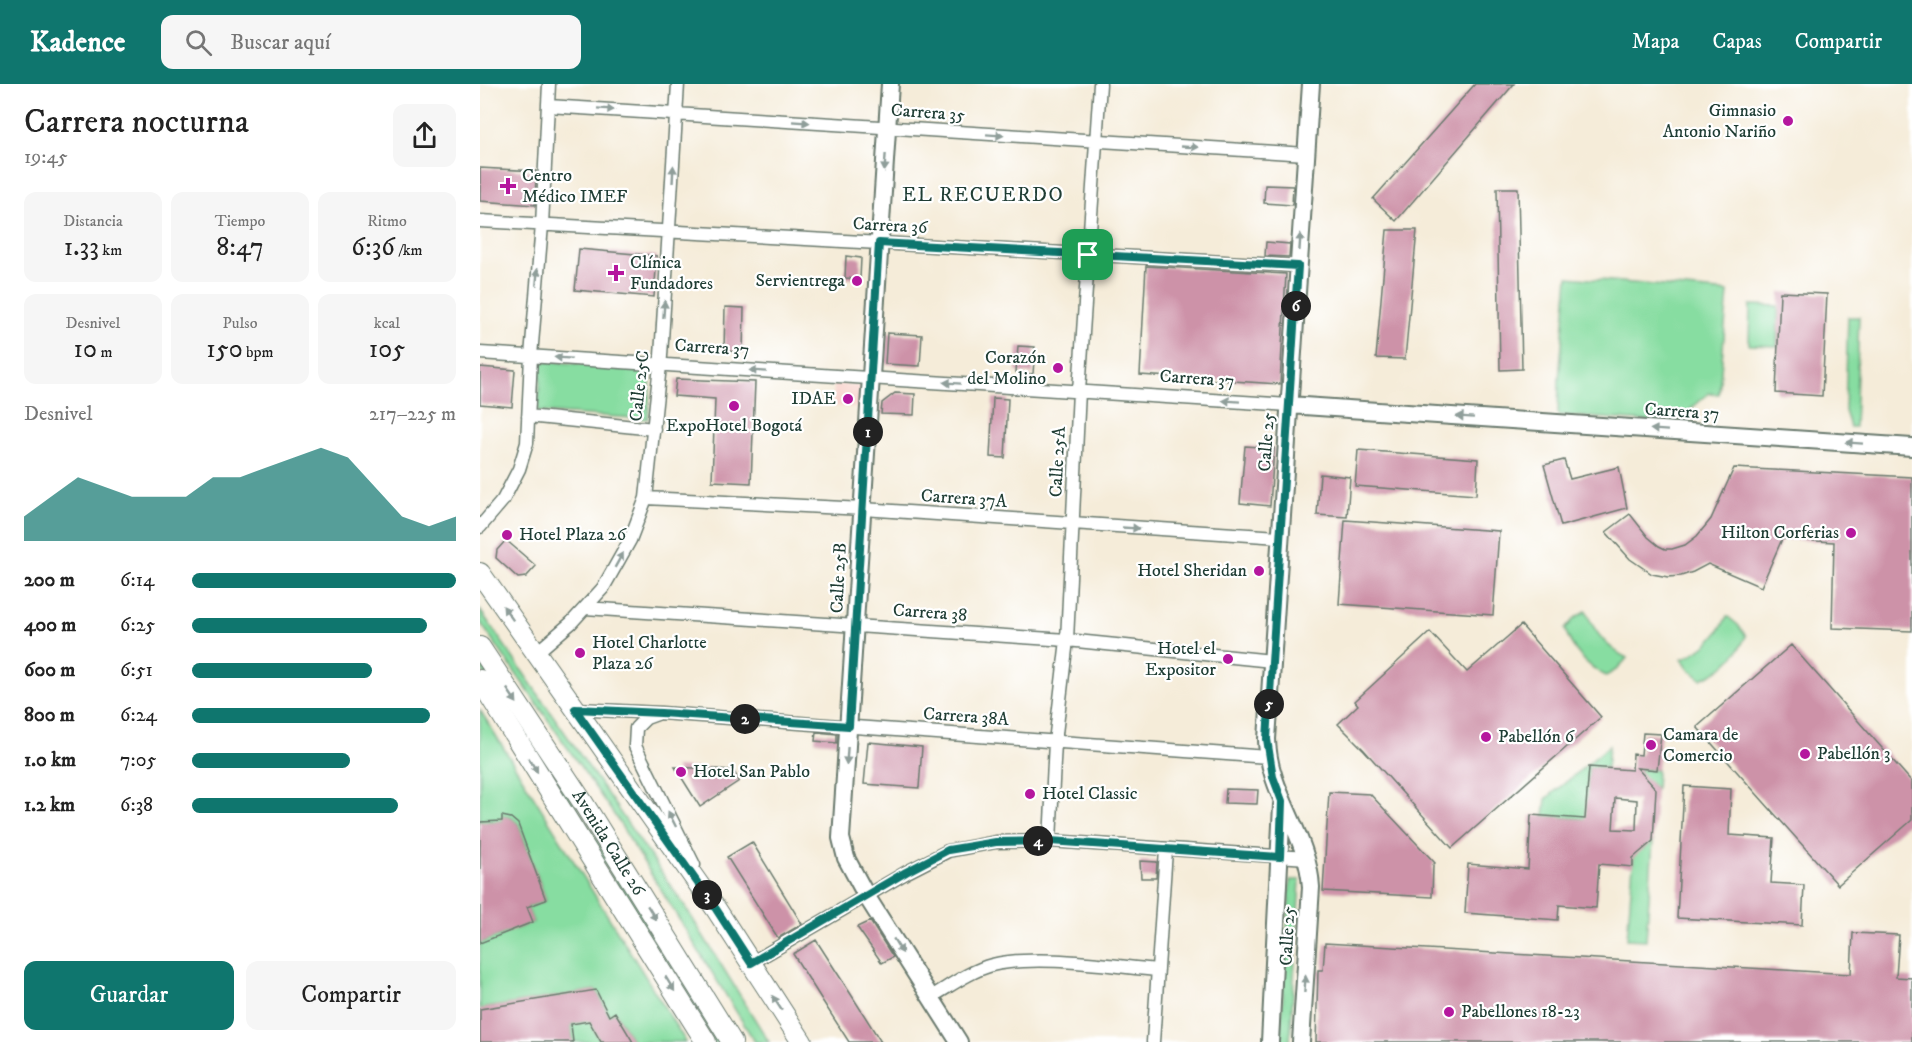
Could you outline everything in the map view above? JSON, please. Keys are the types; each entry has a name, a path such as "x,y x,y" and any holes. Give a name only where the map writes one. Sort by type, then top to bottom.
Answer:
{"main road":[{"path":"480,573 716,909 802,1042"},
{"name":"Avenida Calle 26","path":"480,647 582,801 732,1042"},
{"name":"Avenida Calle 26","path":"480,680 706,1042"}],"street":[{"path":"480,527 503,500 519,469 527,442 549,84"},
{"name":"Calle 25C","path":"536,653 571,623 603,588 630,540 646,498 660,364 678,84"},
{"name":"Calle 25B","path":"890,84 842,838 846,858 867,897 959,1042"},
{"name":"Calle 25A","path":"1050,841 1055,742 1067,640 1072,524 1100,84"},
{"name":"Calle 25","path":"1301,1042 1311,887 1307,858 1301,840 1273,777 1268,757 1267,739 1311,84"},
{"name":"Carrera 35","path":"548,106 1306,154"},
{"name":"Carrera 36","path":"480,221 1298,266"},
{"name":"Carrera 37","path":"480,353 1912,447"},
{"path":"528,416 654,429"},
{"name":"Carrera 37A","path":"646,498 863,509 1280,537"},
{"name":"Carrera 38","path":"585,608 1067,640 1272,661"},
{"name":"Carrera 38A","path":"575,709 849,726 1268,757"},
{"path":"661,713 646,718 636,728 635,746 716,909"},
{"name":"Calle 25","path":"1270,1042 1282,801"},
{"path":"751,963 948,850 996,842 1050,841 1307,858"},
{"path":"1154,1042 1166,850"},
{"path":"931,997 976,971 993,965 1037,960 1158,970"}],"shaded area":[{"name":"IDAE","path":"834,384 859,386 863,389 862,408 833,406"}],"green space":[{"path":"1568,277 1728,292 1719,394 1709,393 1675,423 1558,415"},
{"path":"1750,305 1778,306 1777,346 1749,345"},
{"path":"1848,317 1859,317 1855,427 1850,427 1845,411"},
{"path":"541,361 651,369 648,419 538,412"},
{"path":"480,610 684,905 769,1042 755,1042 617,819 480,622"},
{"path":"1586,611 1602,639 1627,658 1618,669 1606,676 1581,657 1565,629 1575,618"},
{"path":"1727,616 1746,636 1728,662 1716,672 1701,679 1682,659 1709,642"},
{"path":"480,663 519,714 723,1042 714,1042 480,667"},
{"path":"480,710 686,1042 633,1042 615,1012 609,1016 596,990 480,1009 480,943 533,922 527,907 546,900 518,824 511,818 503,816 502,821 480,822"},
{"path":"1609,746 1607,768 1589,767 1587,802 1613,821 1544,816 1546,799"},
{"path":"630,759 659,809 656,809 625,761"},
{"path":"1640,769 1657,770 1656,789 1647,780 1638,788"},
{"path":"1635,840 1643,849 1653,841 1646,940 1627,939"},
{"path":"1290,880 1300,880 1290,1042 1280,1042"},
{"path":"589,1021 601,1042 573,1042 571,1024"}],"building":[{"path":"1475,84 1514,84 1396,221 1373,199"},
{"name":"Centro Médico IMEF","path":"480,168 536,171 535,205 480,201"},
{"path":"1265,185 1293,186 1292,205 1264,203"},
{"path":"1497,188 1518,188 1522,369 1500,370"},
{"path":"1387,230 1417,230 1405,359 1376,358"},
{"path":"1266,242 1290,244 1289,257 1265,256"},
{"name":"Clínica Fundadores","path":"579,249 657,256 654,297 575,290"},
{"path":"846,256 861,258 860,279 845,278"},
{"path":"1146,266 1286,274 1280,384 1140,375"},
{"path":"1780,292 1827,294 1822,396 1776,393"},
{"path":"725,307 744,308 743,352 724,351"},
{"path":"887,333 922,335 920,366 885,364"},
{"path":"1018,346 1035,347 1033,374 1016,372"},
{"path":"480,367 515,370 512,407 480,404"},
{"path":"676,379 755,382 751,483 712,481 715,399 674,396"},
{"path":"895,393 915,394 914,415 881,414 882,403"},
{"path":"993,398 1008,399 1005,458 990,457"},
{"path":"1245,446 1274,448 1270,506 1240,503"},
{"path":"1358,450 1478,459 1476,495 1355,486"},
{"path":"1564,460 1570,479 1619,467 1627,508 1561,526 1544,465"},
{"path":"1734,468 1912,477 1912,631 1832,628 1834,542 1782,539 1761,587 1708,564 1681,576 1668,577 1652,574 1630,559 1606,532 1630,514 1648,537 1659,546 1672,549 1685,545 1697,536 1711,519"},
{"path":"1320,474 1350,477 1347,517 1317,515"},
{"path":"1345,520 1499,531 1493,615 1339,604"},
{"path":"506,540 536,566 526,577 518,578 496,558 497,550"},
{"name":"Pabellón 6","path":"1521,625 1601,717 1452,848 1338,724 1358,705 1355,701 1430,632 1467,672"},
{"name":"Pabellón 3","path":"1791,645 1912,782 1912,820 1838,885 1697,727"},
{"path":"816,732 837,734 837,743 815,741"},
{"path":"1643,733 1661,734 1657,770 1637,768 1656,789 1653,841 1633,858 1633,867 1599,864 1596,908 1559,905 1558,920 1465,913 1468,864 1528,869 1531,815 1585,819 1589,767 1632,770 1633,754 1641,755","holes":["1615,798 1637,800 1636,830 1613,829"]},
{"path":"868,742 922,747 919,788 864,784"},
{"name":"Hotel San Pablo","path":"675,767 733,770 739,781 700,807"},
{"path":"1684,786 1731,789 1729,835 1774,838 1771,883 1804,885 1802,925 1677,918"},
{"path":"1226,789 1258,790 1257,804 1225,803"},
{"path":"1329,792 1370,794 1435,863 1433,865 1432,897 1323,891"},
{"path":"502,816 511,818 518,824 546,900 527,907 533,922 480,943 480,822 502,821"},
{"path":"752,842 802,924 778,938 727,857"},
{"path":"1140,861 1157,862 1156,878 1141,878"},
{"path":"870,921 893,957 882,963 857,927"},
{"path":"1853,933 1899,935 1896,977 1912,978 1912,1042 1316,1042 1318,970 1323,970 1325,943 1851,974"},
{"path":"816,940 881,1042 849,1042 822,1000 793,954"},
{"path":"596,990 609,1016 615,1012 633,1042 601,1042 589,1021 571,1024 573,1042 480,1042 480,1009"}],"place":[{"name":"Gimnasio Antonio Nariño","path":"1788,121"},
{"name":"Centro Médico IMEF","path":"508,186"},
{"name":"Clínica Fundadores","path":"616,273"},
{"name":"Servientrega","path":"857,281"},
{"name":"Corazón del Molino","path":"1058,368"},
{"name":"IDAE","path":"848,399"},
{"name":"ExpoHotel Bogotá","path":"734,406"},
{"name":"Hilton Corferias","path":"1851,533"},
{"name":"Hotel Plaza 26","path":"507,535"},
{"name":"Hotel Sheridan","path":"1259,571"},
{"name":"Hotel Charlotte Plaza 26","path":"580,653"},
{"name":"Hotel el Expositor","path":"1228,659"},
{"name":"Pabellón 6","path":"1486,737"},
{"name":"Camara de Comercio","path":"1651,745"},
{"name":"Pabellón 3","path":"1805,754"},
{"name":"Hotel San Pablo","path":"681,772"},
{"name":"Hotel Classic","path":"1030,794"},
{"name":"Pabellones 18-23","path":"1449,1012"}],"district":[{"name":"EL RECUERDO","path":"983,195"}],"route":[{"path":"879,243 1088,255 1298,266 1267,739 1268,757 1282,801 1280,857 1050,841 996,842 948,850 906,872 867,897 751,963 716,909 575,709 849,726 879,243"}]}
